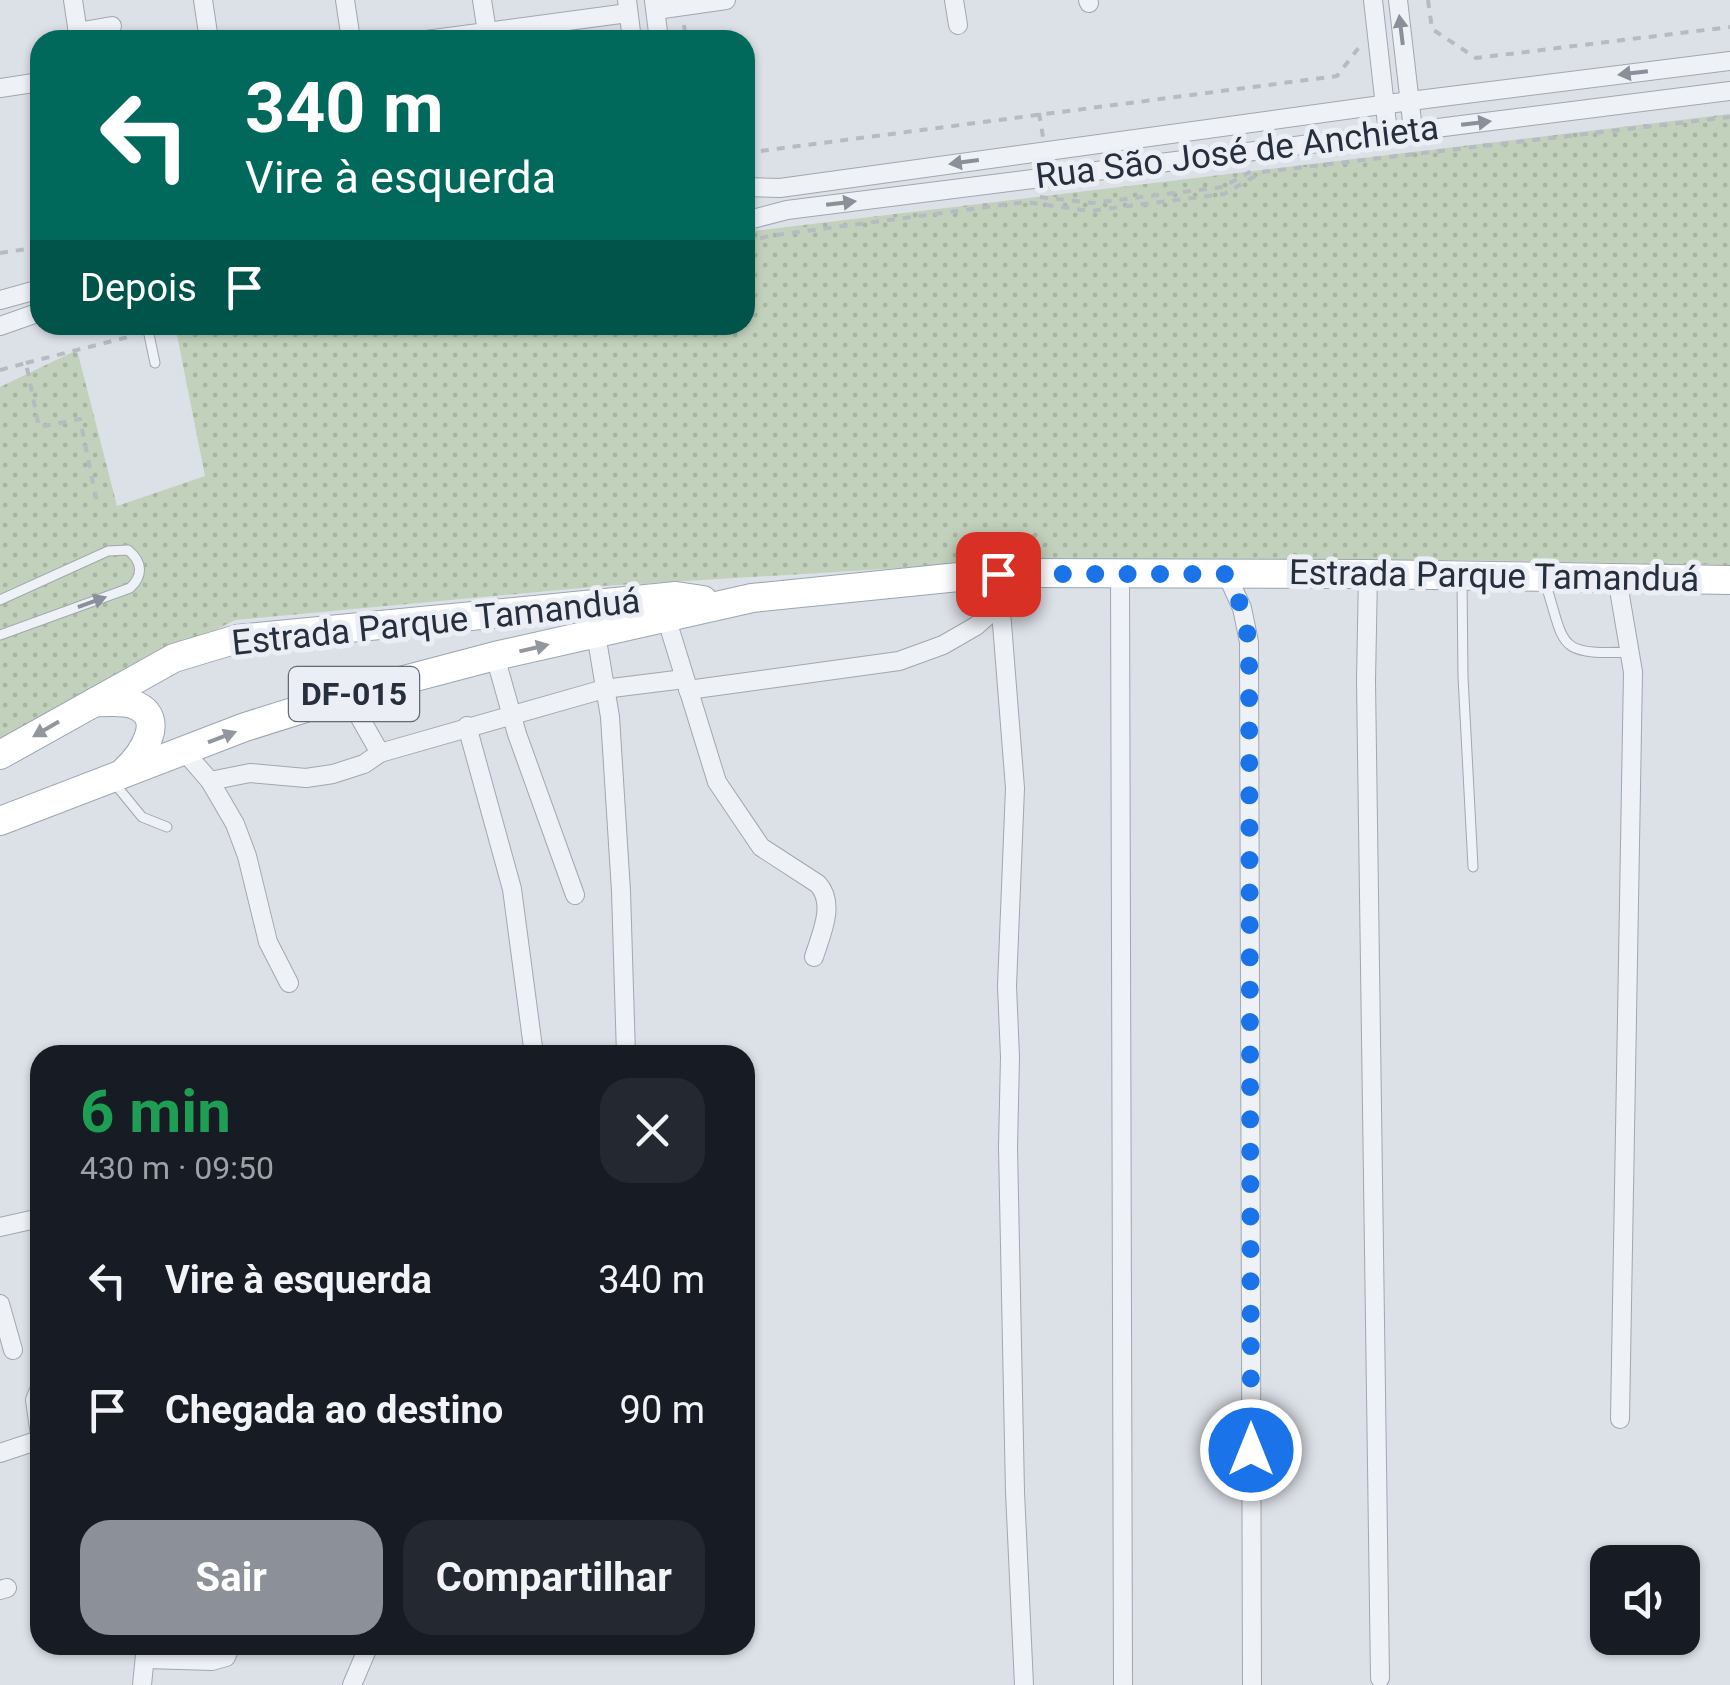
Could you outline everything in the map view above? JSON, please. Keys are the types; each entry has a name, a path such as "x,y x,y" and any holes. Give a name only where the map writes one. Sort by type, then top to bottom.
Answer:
{"main road":[{"name":"Estrada Parque Tamanduá","path":"0,821 245,728 347,695 719,603 998,574 1368,574 1730,580"},
{"name":"Estrada Parque Tamanduá","path":"0,756 174,658 237,639 676,596 719,603"},
{"path":"93,702 132,703 144,710 151,730 146,749 118,775"}],"street":[{"path":"72,0 77,30"},
{"path":"203,0 208,30"},
{"path":"345,0 350,30"},
{"path":"482,0 487,30"},
{"path":"509,30 629,19 656,10 726,0"},
{"path":"954,0 958,25"},
{"path":"1373,0 1388,134"},
{"path":"1398,0 1412,130"},
{"path":"98,30 112,26"},
{"name":"Rua São José de Anchieta","path":"755,187 780,188 1730,61"},
{"path":"0,88 30,84"},
{"name":"Rua São José de Anchieta","path":"755,218 787,210 1730,91"},
{"path":"0,300 30,291"},
{"path":"0,326 30,316"},
{"path":"998,574 1015,788 1007,986 1008,1147 1015,1492 1024,1685"},
{"path":"1120,574 1123,1685"},
{"path":"1226,574 1242,608 1249,642 1252,1685"},
{"path":"1368,574 1380,1678"},
{"path":"1617,578 1633,672 1620,1419"},
{"path":"210,781 250,772 306,778 333,774 364,764 380,753 604,689 899,661 943,646 976,626 1001,604"},
{"path":"666,617 716,782 760,847 826,892 826,913 814,956"},
{"path":"596,634 610,718 626,1045"},
{"path":"495,656 510,714 575,895"},
{"path":"347,695 380,753"},
{"path":"467,726 512,889 533,1045"},
{"path":"184,751 210,781 235,824 268,942 289,983"},
{"path":"0,1227 30,1220"},
{"path":"0,1304 12,1350"},
{"path":"0,1453 30,1443"},
{"path":"142,1685 146,1655"},
{"path":"168,1655 212,1661 227,1655"},
{"path":"352,1685 365,1655"}],"lane":[{"path":"149,335 155,363"},
{"path":"0,600 108,551 128,550 140,570 138,580 130,588 0,634"},
{"path":"1462,575 1473,868"},
{"path":"1544,576 1564,642 1578,652 1630,652"},
{"path":"118,775 126,801 142,816 167,827"}],"path":[{"path":"1428,0 1432,29 1476,58 1730,27"},
{"path":"755,152 1337,76"},
{"path":"1039,114 1046,151"},
{"path":"755,240 1026,202 1090,211 1224,194 1262,172 1730,116"},
{"path":"0,253 30,248"},
{"path":"0,370 132,336"},
{"path":"26,363 39,427 80,419 97,503"}],"green space":[{"path":"1730,114 1730,565 1454,560 917,567 603,586 235,620 0,740 0,387 77,350 117,506 205,476 177,335 755,335 755,231"}],"route":[{"path":"998,574 1226,574 1242,608 1249,642 1251,1450"}]}
